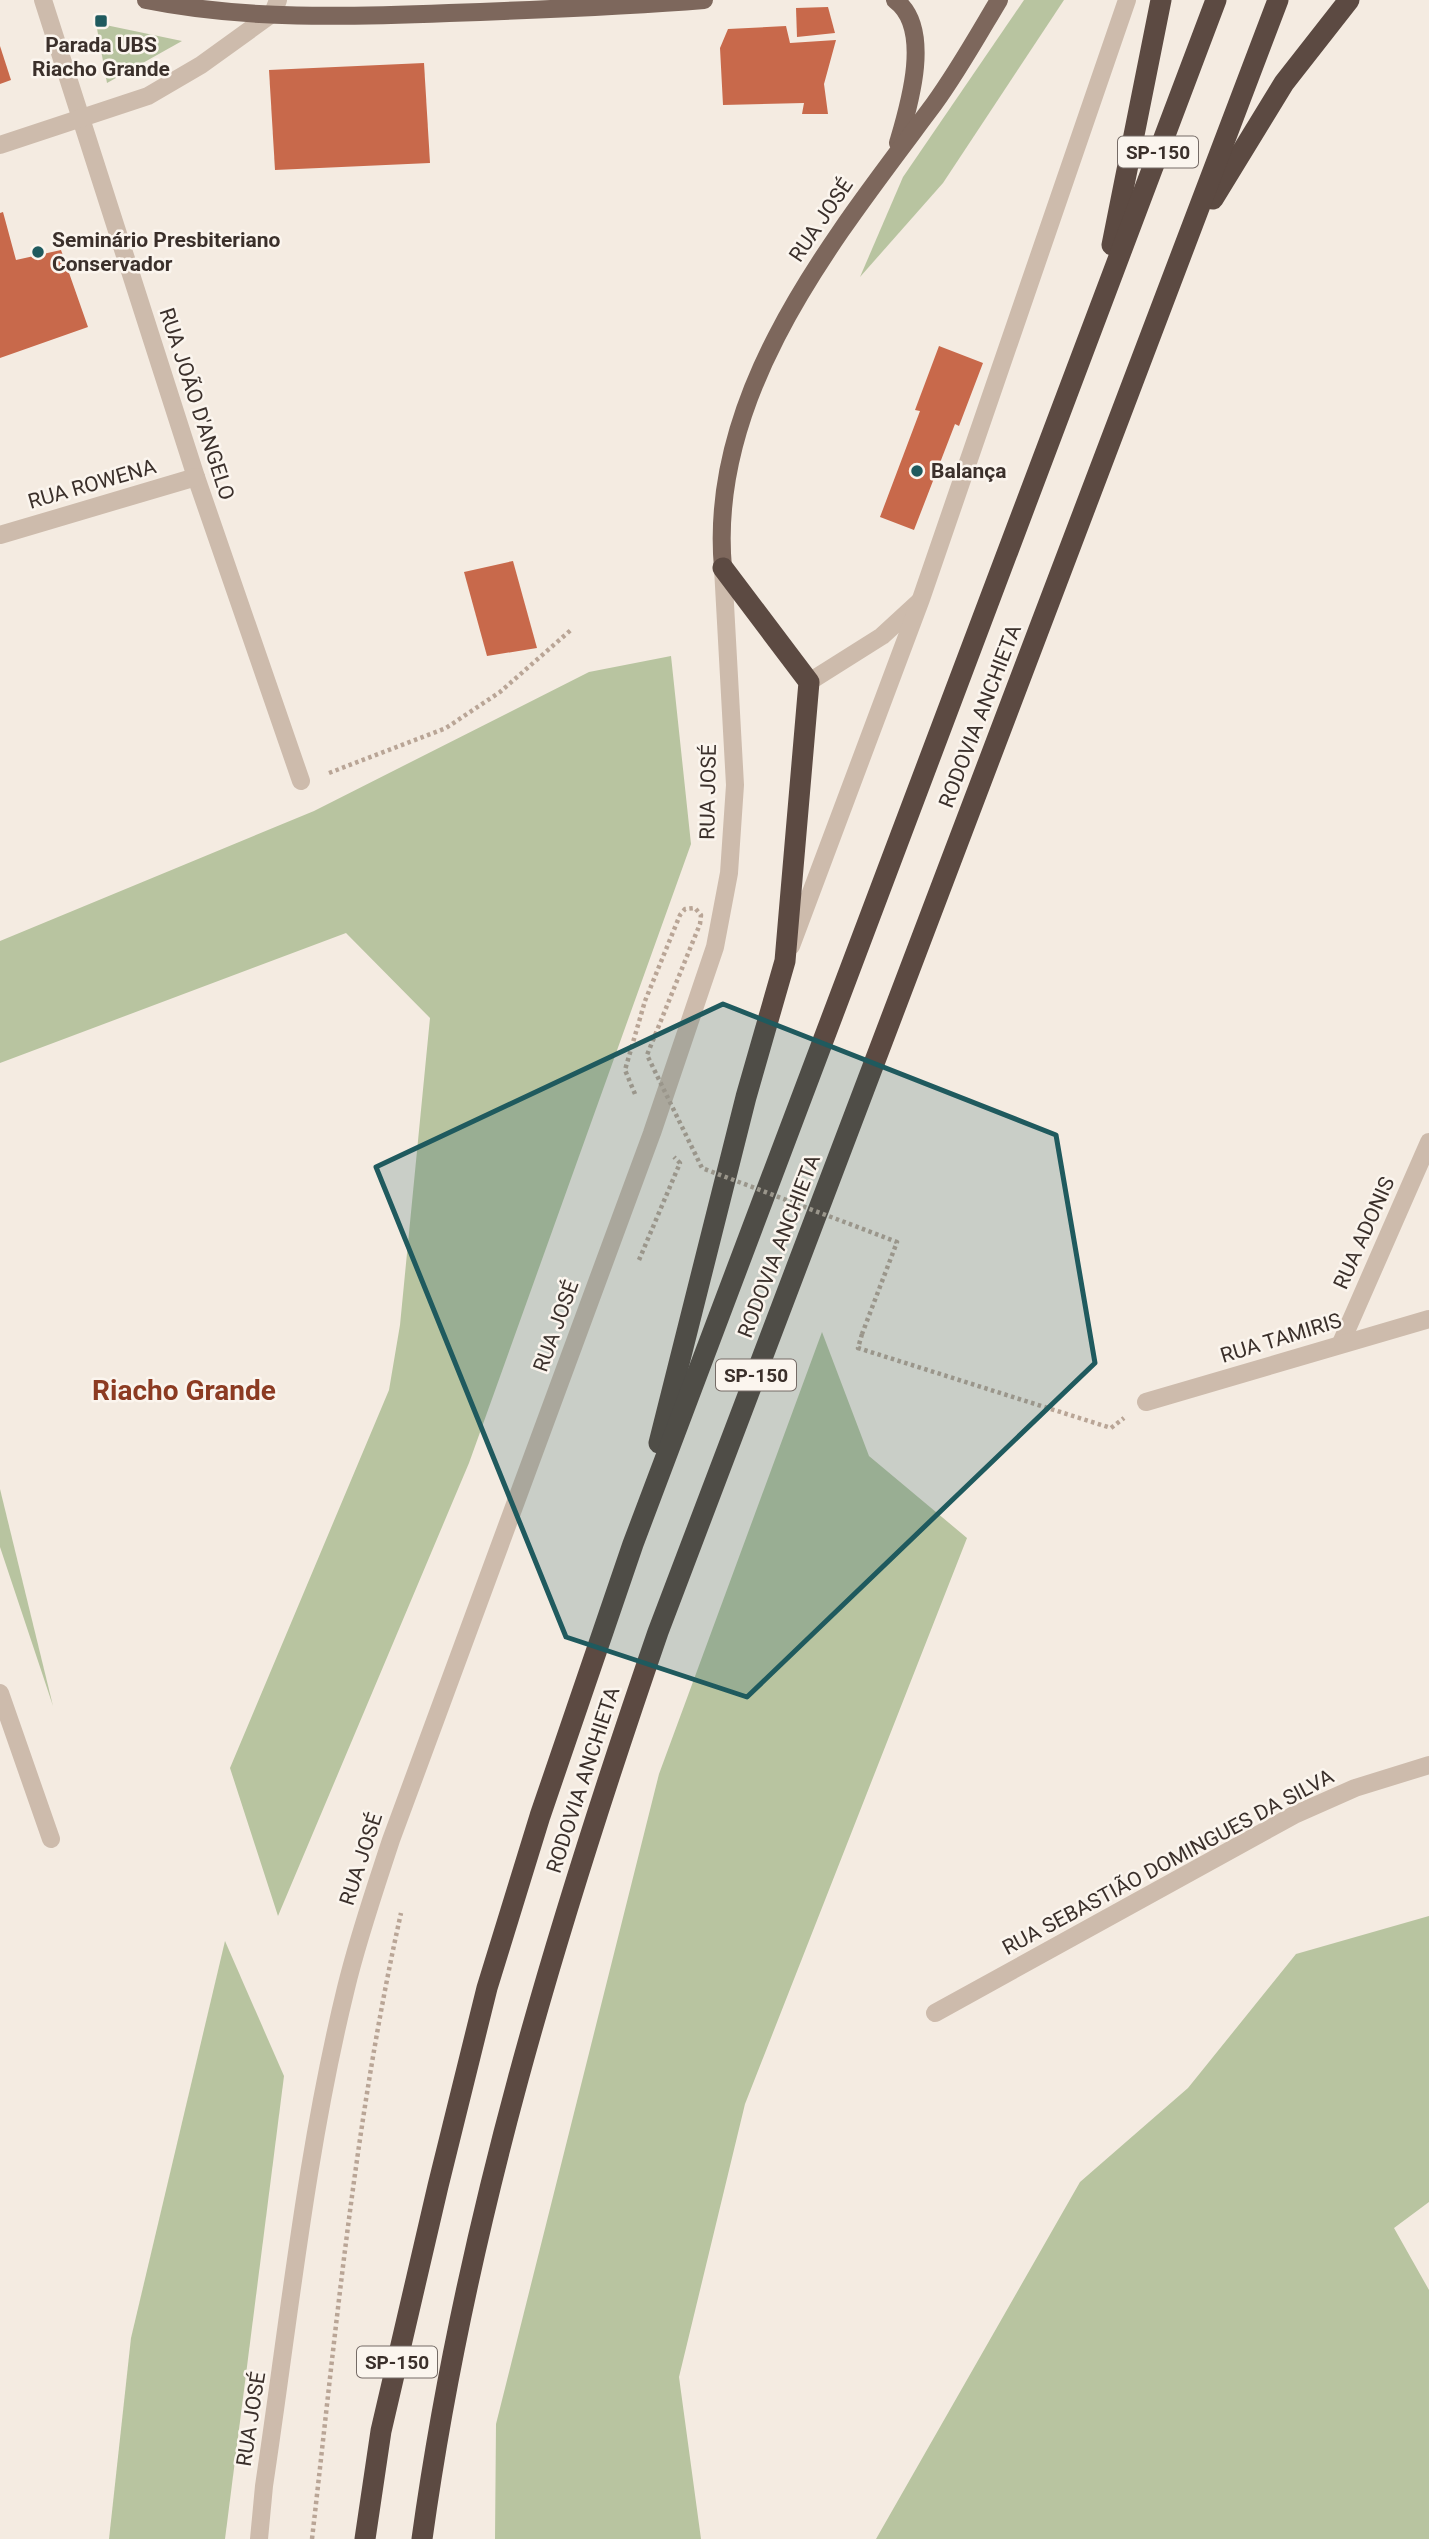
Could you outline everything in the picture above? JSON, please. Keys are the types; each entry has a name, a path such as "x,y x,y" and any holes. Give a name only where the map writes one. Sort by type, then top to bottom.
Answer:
{"highway":[{"path":"1101,304 1161,0"},
{"name":"RODOVIA ANCHIETA","path":"365,2539 381,2431 487,1988 540,1816 633,1544 1216,0"},
{"name":"RODOVIA ANCHIETA","path":"422,2539 436,2438 497,2152 592,1824 658,1632 1278,0"},
{"path":"1188,240 1284,83 1349,0"},
{"path":"633,1544 746,1097 785,961 809,682 723,568"}],"main road":[{"path":"146,0 228,11 275,7 366,16 608,8 704,0"},
{"name":"RUA JOSÉ","path":"895,0 901,4 912,26 916,51 909,106 895,153"},
{"name":"RUA JOSÉ","path":"723,568 720,534 726,470 767,359 799,294 895,153 935,103 999,0"}],"street":[{"name":"RUA JOÃO D'ANGELO","path":"43,0 196,477 302,781"},
{"path":"785,961 921,599 1127,0"},
{"path":"0,145 148,96 201,65 275,7"},
{"name":"RUA ROWENA","path":"0,535 196,477"},
{"name":"RUA JOSÉ","path":"259,2539 264,2486 315,2145 346,1989 362,1928 391,1840 652,1133 715,947 729,873 735,785 723,568"},
{"path":"809,682 882,636 921,599"},
{"name":"RUA ADONIS","path":"1341,1343 1429,1142"},
{"name":"RUA TAMIRIS","path":"1146,1402 1429,1319"},
{"path":"0,1693 51,1839"},
{"name":"RUA SEBASTIÃO DOMINGUES DA SILVA","path":"935,2013 1294,1815 1355,1788 1429,1765"}],"path":[{"path":"302,781 349,767 446,728 500,692 572,629"},
{"path":"639,1262 680,1163 652,1133 625,1070 645,1002 680,915 685,909 695,908 701,915 700,924 647,1055 702,1168 897,1241 858,1348 1111,1428 1146,1402"},
{"path":"312,2539 335,2323 376,2023 402,1909"}],"highlighted area":[{"path":"723,1004 1056,1135 1095,1363 747,1697 566,1637 376,1167"}],"green space":[{"path":"1024,0 1064,0 943,183 860,277 903,177"},
{"path":"96,23 182,41 107,83"},
{"path":"671,656 691,844 469,1463 278,1916 230,1768 389,1390 400,1325 430,1018 346,933 0,1063 0,941 314,811 589,672"},
{"path":"822,1332 869,1456 967,1538 745,2104 679,2377 701,2539 495,2539 496,2424 659,1774"},
{"path":"0,1489 53,1706 0,1547"},
{"path":"1429,1916 1429,2202 1394,2228 1429,2290 1429,2539 876,2539 1080,2182 1188,2088 1296,1954"},
{"path":"225,1941 284,2076 225,2539 109,2539 131,2338"}],"building":[{"path":"828,7 835,33 797,37 796,8"},
{"path":"786,26 790,43 836,40 824,84 828,114 802,114 804,103 723,105 720,48 728,29"},
{"path":"0,46 11,80 0,84"},
{"path":"424,63 430,163 275,170 269,70"},
{"name":"Seminário Presbiteriano Conservador","path":"3,212 16,260 61,250 88,327 0,358 0,213"},
{"name":"Balança","path":"939,346 983,363 959,426 955,424 914,530 880,517 920,411 915,410"},
{"path":"513,561 537,648 487,656 464,572"}],"place":[{"name":"Parada UBS Riacho Grande","path":"101,21"},
{"name":"Seminário Presbiteriano Conservador","path":"38,252"},
{"name":"Balança","path":"917,471"}],"district":[{"name":"Riacho Grande","path":"184,1390"}]}
